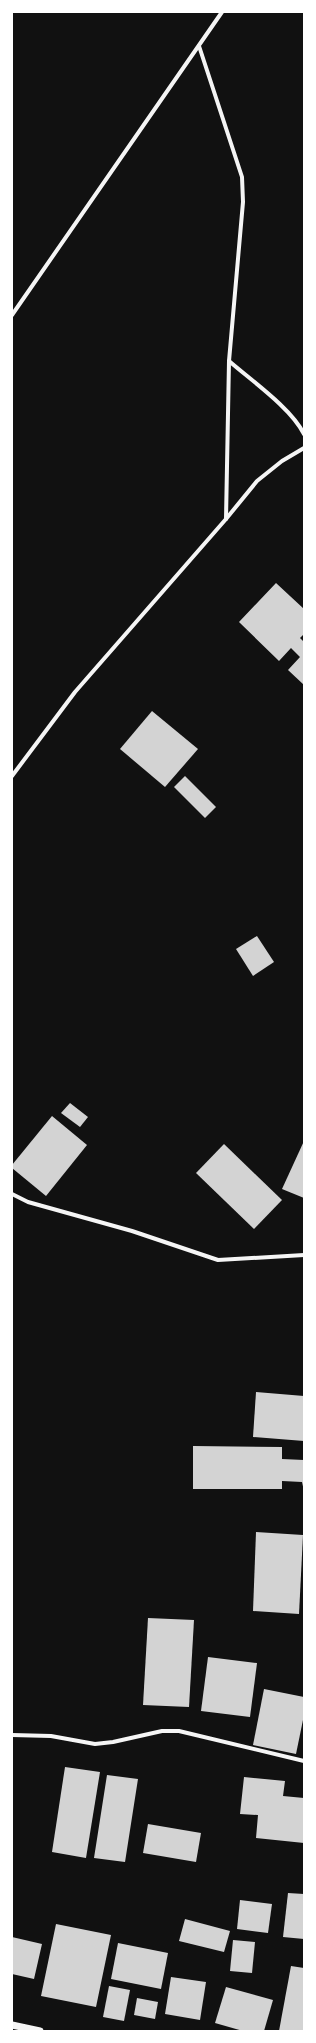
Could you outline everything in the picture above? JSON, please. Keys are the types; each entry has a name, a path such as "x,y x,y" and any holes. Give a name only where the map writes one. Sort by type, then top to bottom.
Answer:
{"street":[{"path":"12,315 222,12"},
{"path":"199,46 242,178 243,202 229,361 226,519"},
{"path":"229,361 289,413 298,422 304,434"},
{"path":"12,776 75,692 226,519 257,481 282,461 304,448"},
{"path":"12,1194 28,1202 132,1231 218,1260 304,1255"},
{"path":"12,1734 51,1736 95,1744 113,1742 162,1731 178,1731 304,1761"},
{"path":"12,2025 40,2031"}],"building":[{"path":"276,583 304,609 304,634 300,638 304,642 304,685 288,670 300,657 291,648 279,661 239,622"},
{"path":"152,711 198,749 165,787 120,749"},
{"path":"185,776 216,807 205,818 174,787"},
{"path":"257,936 274,962 253,976 236,949"},
{"path":"70,1103 88,1117 80,1127 61,1113"},
{"path":"52,1116 87,1145 46,1196 12,1168 12,1165"},
{"path":"304,1141 304,1198 282,1189"},
{"path":"224,1144 282,1200 254,1229 196,1173"},
{"path":"256,1392 304,1396 304,1441 253,1437"},
{"path":"193,1446 282,1447 282,1459 304,1460 304,1491 302,1482 282,1481 282,1489 193,1489"},
{"path":"256,1532 303,1535 299,1614 253,1611"},
{"path":"148,1618 194,1620 189,1707 143,1705"},
{"path":"208,1657 257,1663 250,1717 201,1711"},
{"path":"264,1689 304,1697 304,1715 296,1754 253,1745"},
{"path":"65,1767 100,1772 86,1858 52,1852"},
{"path":"107,1775 138,1779 125,1862 94,1858"},
{"path":"244,1777 285,1781 283,1796 304,1798 304,1843 256,1838 258,1815 240,1814"},
{"path":"148,1824 201,1833 196,1862 143,1853"},
{"path":"288,1893 304,1894 304,1939 283,1937"},
{"path":"240,1900 272,1904 268,1933 237,1929"},
{"path":"185,1919 230,1931 224,1952 179,1941"},
{"path":"56,1924 111,1935 96,2007 41,1996"},
{"path":"12,1937 42,1944 34,1979 12,1974"},
{"path":"233,1940 255,1942 252,1973 230,1971"},
{"path":"118,1943 168,1953 161,1989 111,1979"},
{"path":"291,1966 304,1968 304,2031 279,2031"},
{"path":"171,1977 206,1982 200,2020 165,2014"},
{"path":"109,1986 130,1990 124,2021 103,2017"},
{"path":"226,1987 273,2000 264,2031 243,2031 215,2023"},
{"path":"137,1998 158,2002 155,2019 134,2015"}]}
